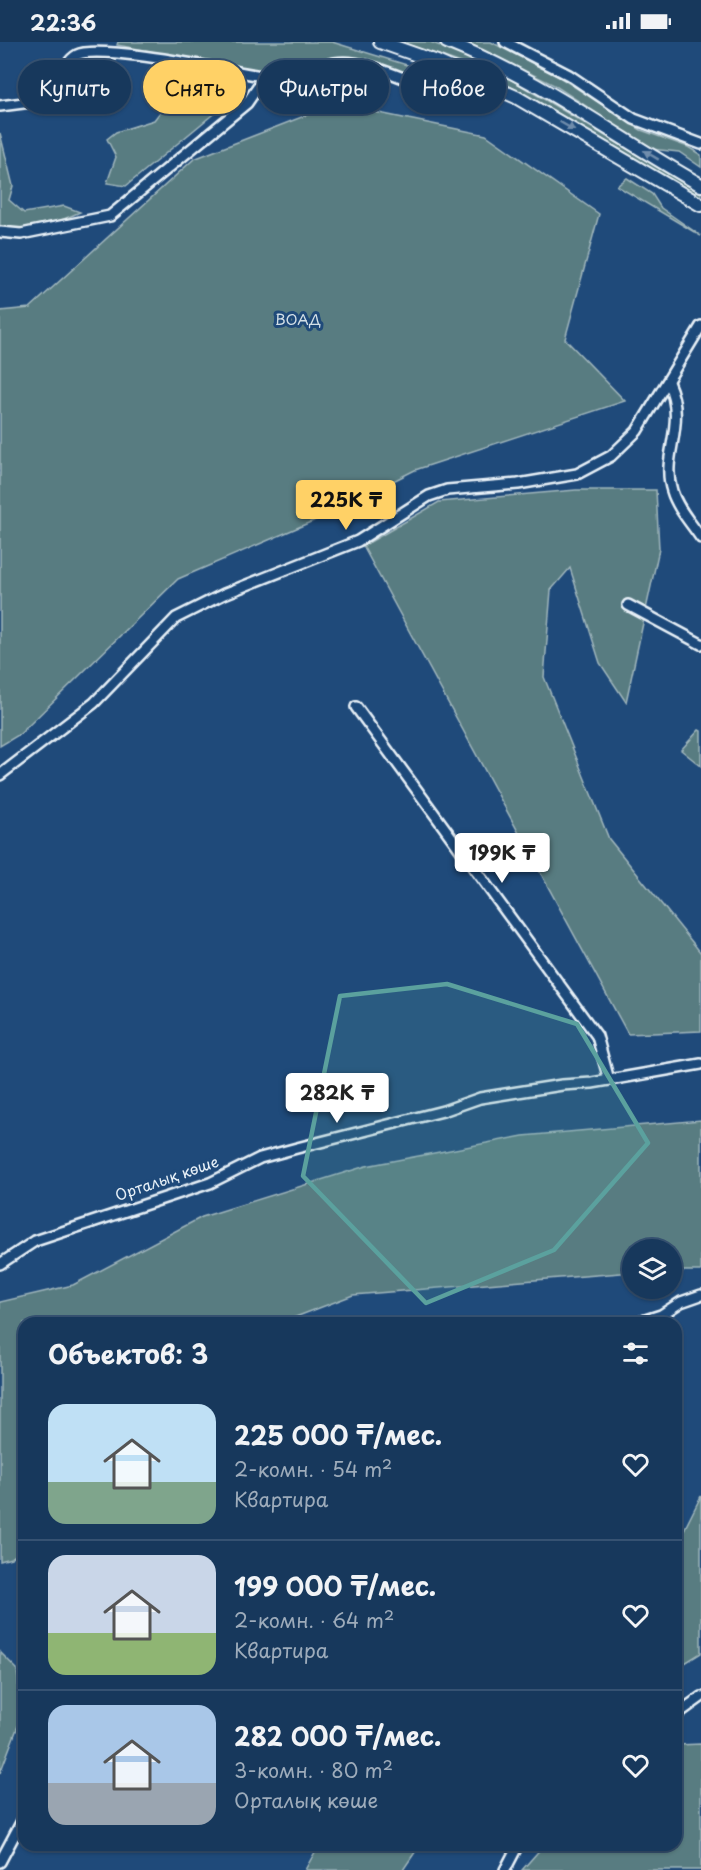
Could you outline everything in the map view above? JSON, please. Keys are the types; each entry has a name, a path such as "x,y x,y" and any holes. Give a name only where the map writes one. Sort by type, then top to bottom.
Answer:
{"main road":[{"path":"380,42 431,60"},
{"path":"447,42 486,59 573,105 682,174 701,183"},
{"path":"506,93 701,207"}],"street":[{"path":"506,42 569,75 634,119 701,144"},
{"path":"0,106 47,100 69,62 78,54 91,52 120,54 258,76"},
{"path":"0,231 21,234 110,216 247,103 258,87"},
{"path":"0,775 94,703 176,618 224,594 358,541 429,496 447,490 518,484 577,474 611,456 638,431 701,326"},
{"path":"668,382 678,411 670,476 671,490 701,538"},
{"path":"628,605 701,644"},
{"path":"356,707 597,1036 609,1080"},
{"name":"Орталық көше","path":"0,1264 35,1241 210,1183 260,1158 443,1110 480,1098 609,1080 701,1064"},
{"path":"655,1317 681,1302 701,1295"},
{"path":"682,1711 701,1697"},
{"path":"0,1862 18,1828"},
{"path":"505,1870 515,1851"}],"highlighted area":[{"path":"447,984 577,1024 648,1143 554,1250 426,1303 303,1176 340,996"}],"green space":[{"path":"118,42 332,42 401,63 401,75 389,72 389,60 258,60 258,71 246,69 246,60 199,60 117,45"},
{"path":"400,42 430,42 477,60 453,60"},
{"path":"466,42 491,42 561,78 641,130 688,147 701,155 701,167 679,152 651,149 554,85"},
{"path":"506,77 701,193 701,201 549,108 506,84"},
{"path":"159,114 213,114 126,186 107,183 116,157 107,139 116,132 154,120"},
{"name":"ВОАД","path":"309,114 384,114 486,135 599,214 565,339 625,401 415,470 320,518 178,579 20,734 0,746 0,311 30,308 194,159"},
{"path":"0,133 13,186 9,200 24,213 64,206 80,212 32,229 0,229"},
{"path":"627,178 652,194 661,208 701,236 617,186"},
{"path":"576,490 656,490 659,549 626,702 600,663 570,568 551,590 544,677 609,839 701,953 701,1031 628,1034 363,546 439,502"},
{"path":"699,730 701,731 701,766 681,750"},
{"path":"701,1120 701,1271 682,1271 682,1239 622,1239 622,1273 353,1295 296,1317 18,1317 18,1553 0,1561 0,1302 73,1285 202,1217 366,1166 523,1136"},
{"path":"701,1496 701,1653 682,1665 682,1534"},
{"path":"0,1652 17,1669 18,1726 0,1773"},
{"path":"701,1744 701,1870 522,1870 539,1851 682,1851 682,1745"},
{"path":"316,1851 416,1851 403,1870 305,1870"}]}
